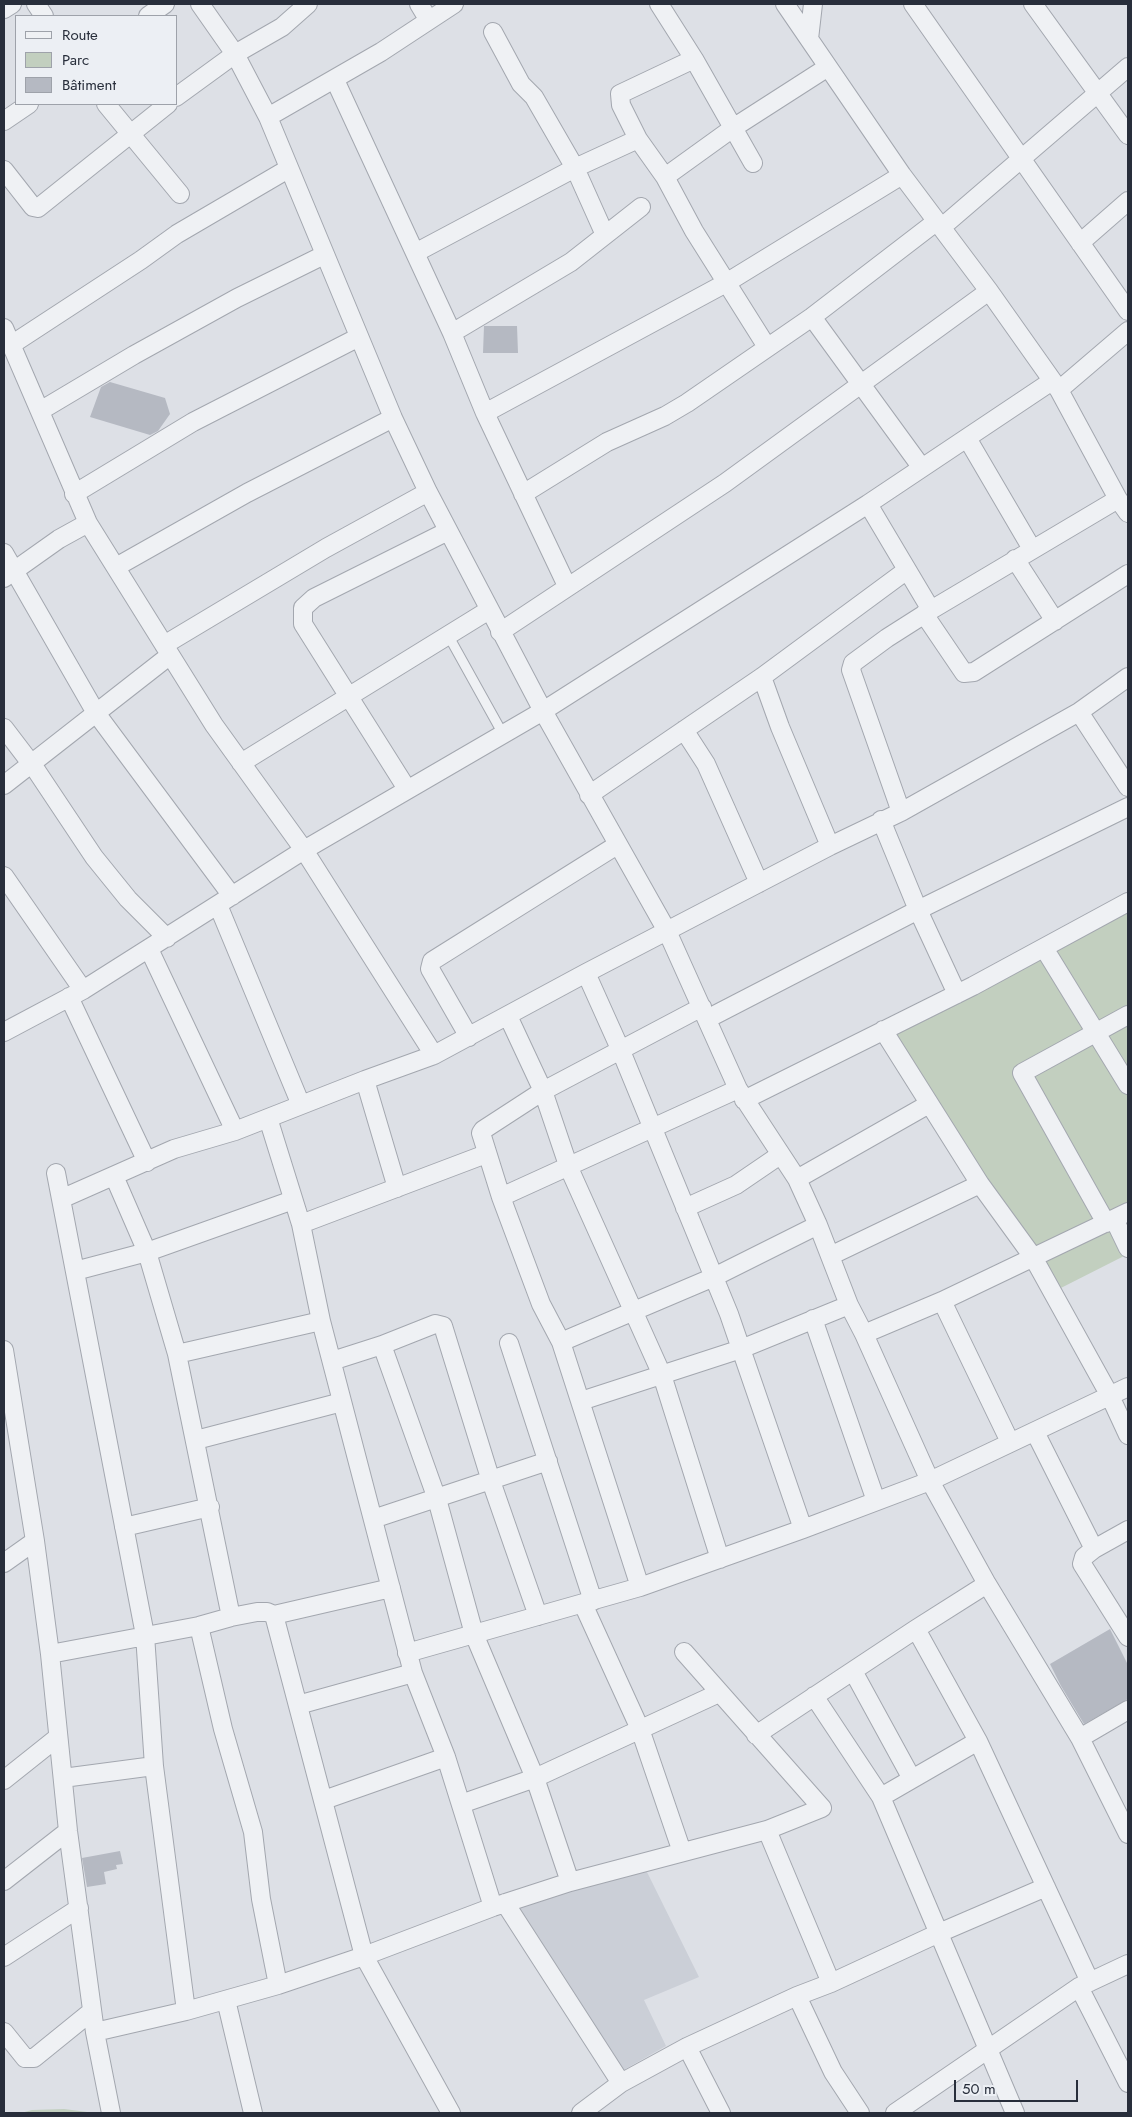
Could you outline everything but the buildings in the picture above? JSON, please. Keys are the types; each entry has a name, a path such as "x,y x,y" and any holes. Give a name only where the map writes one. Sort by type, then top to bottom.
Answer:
{"street":[{"path":"4,9 12,4"},
{"path":"36,4 43,15"},
{"path":"150,15 166,4"},
{"path":"200,4 235,54 268,117 393,418 428,492 543,711 667,931 741,1094 797,1179 818,1225 849,1305 864,1334 930,1481 987,1584 1080,1738 1128,1834"},
{"path":"178,96 235,54 282,27 308,4"},
{"path":"419,4 428,19"},
{"path":"268,117 335,80 454,4"},
{"path":"659,4 694,59 753,163"},
{"path":"785,4 902,175 989,291 1055,386 1123,506 1032,549 927,612 860,656 853,663 851,670 901,812"},
{"path":"809,39 813,4"},
{"path":"914,4 1128,311"},
{"path":"1033,4 1128,135"},
{"path":"493,32 521,84 534,97 575,168 605,235"},
{"path":"694,59 620,94 621,105 638,139 665,177 694,231 767,347"},
{"path":"665,177 733,128 828,66"},
{"path":"523,494 607,442 665,416 687,403 812,317 940,224 1022,159 1128,66"},
{"path":"335,80 452,332 485,413 567,586"},
{"path":"4,121 28,105"},
{"path":"107,105 180,194"},
{"path":"4,170 33,207 38,208 167,105"},
{"path":"415,253 575,168 638,139"},
{"path":"11,345 141,260 177,234 288,169"},
{"path":"485,413 726,283 902,175"},
{"path":"1080,243 1128,201"},
{"path":"452,332 571,262 641,207"},
{"path":"40,411 134,354 237,298 324,255"},
{"path":"500,632 726,482 989,291"},
{"path":"812,317 922,468"},
{"path":"4,328 88,523 214,725 304,850 434,1055"},
{"path":"4,1032 76,994 304,850 543,711 868,504 967,438 1055,386 1128,331"},
{"path":"74,494 193,422 359,337"},
{"path":"116,567 247,493 393,418"},
{"path":"967,438 1032,549"},
{"path":"4,785 96,713 166,650 326,548 428,492"},
{"path":"868,504 907,570 927,612 964,673 974,672 1128,574"},
{"path":"9,574 88,523"},
{"path":"407,789 303,624 303,608 314,598 448,531"},
{"path":"4,553 9,574 96,713 225,901 300,1105"},
{"path":"1015,559 1055,621"},
{"path":"589,795 762,677 907,570"},
{"path":"241,763 489,610"},
{"path":"762,677 780,727 830,846"},
{"path":"61,1199 174,1150 235,1131 434,1055 586,973 830,846 901,812 1078,712 1128,677"},
{"path":"1078,712 1128,787"},
{"path":"4,728 94,857 128,899 167,938"},
{"path":"684,730 706,764 760,883"},
{"path":"640,1587 561,1342 541,1304 486,1154 482,1137 483,1130 543,1091 621,1051 704,1013 1128,808"},
{"path":"881,820 918,910 957,994"},
{"path":"469,1037 430,969 432,960 618,845"},
{"path":"4,875 76,994 147,1162"},
{"path":"501,1197 652,1129 741,1094 883,1030 957,994 1128,902"},
{"path":"1044,948 1128,1085"},
{"path":"149,949 235,1131"},
{"path":"586,973 621,1051 714,1277 741,1348 803,1529"},
{"path":"1128,1014 1022,1073 1116,1218 1128,1248"},
{"path":"508,1016 543,1091 569,1168 662,1375 720,1559"},
{"path":"883,1030 980,1184 1033,1257 1110,1396 1128,1436"},
{"path":"366,1080 397,1188"},
{"path":"797,1179 929,1104"},
{"path":"268,1118 301,1224 321,1321 413,1673 446,1757 461,1804 499,1905 621,2083"},
{"path":"301,1224 486,1154"},
{"path":"685,1208 736,1185 780,1155"},
{"path":"56,1173 145,1635 154,1766 186,2011"},
{"path":"114,1176 147,1252 177,1354 231,1617"},
{"path":"830,1256 980,1184"},
{"path":"75,1270 147,1252 293,1200"},
{"path":"864,1334 942,1301 1116,1218"},
{"path":"561,1342 714,1277 818,1225"},
{"path":"942,1301 1010,1442"},
{"path":"580,1401 741,1348 849,1305"},
{"path":"814,1319 876,1501"},
{"path":"177,1354 321,1321"},
{"path":"332,1360 382,1345 435,1324 443,1326 491,1481 538,1616"},
{"path":"509,1343 548,1461 588,1603 640,1729 682,1852"},
{"path":"382,1345 437,1499 474,1634 535,1778 570,1882"},
{"path":"4,1350 50,1654 68,1831 92,2011 111,2113"},
{"path":"408,1653 640,1587 803,1529 930,1481 1128,1387"},
{"path":"196,1440 342,1402"},
{"path":"1035,1432 1094,1549"},
{"path":"373,1519 548,1461"},
{"path":"124,1527 210,1508"},
{"path":"1128,1530 1094,1549 1084,1557 1082,1564 1128,1637"},
{"path":"4,1563 34,1541"},
{"path":"756,1735 987,1584"},
{"path":"50,1654 199,1626 257,1612 267,1612 274,1615 391,1588"},
{"path":"274,1615 364,1956 451,2113"},
{"path":"199,1626 223,1728 253,1832 261,1899 278,1985"},
{"path":"916,1629 978,1742 1046,1888 1084,1985 1128,2083"},
{"path":"95,2032 186,2011 278,1985 364,1956 499,1905 570,1882 768,1830 822,1808 684,1652"},
{"path":"852,1671 912,1779"},
{"path":"298,1705 413,1673"},
{"path":"461,1804 535,1778 719,1693"},
{"path":"814,1696 881,1797 990,2049 1015,2113"},
{"path":"1080,1738 1128,1710"},
{"path":"4,1780 58,1737"},
{"path":"881,1797 978,1742"},
{"path":"324,1800 446,1757"},
{"path":"62,1778 154,1766"},
{"path":"768,1830 830,1983"},
{"path":"4,1880 68,1831"},
{"path":"581,2113 621,2083 688,2048 797,1996 1046,1888"},
{"path":"4,1957 79,1908"},
{"path":"894,2113 1084,1985 1128,1964"},
{"path":"797,1996 814,2037 833,2072 860,2113"},
{"path":"226,2000 253,2113"},
{"path":"4,2032 25,2058 34,2058 92,2011"},
{"path":"688,2048 721,2113"}],"lane":[{"path":"448,635 503,734"}],"shaded area":[{"path":"646,1870 699,1977 644,2000 666,2046 620,2072 514,1907"}],"green space":[{"path":"1128,894 1128,1254 1051,1293 884,1031"},
{"path":"64,2109 95,2113 21,2113 32,2110"}]}
